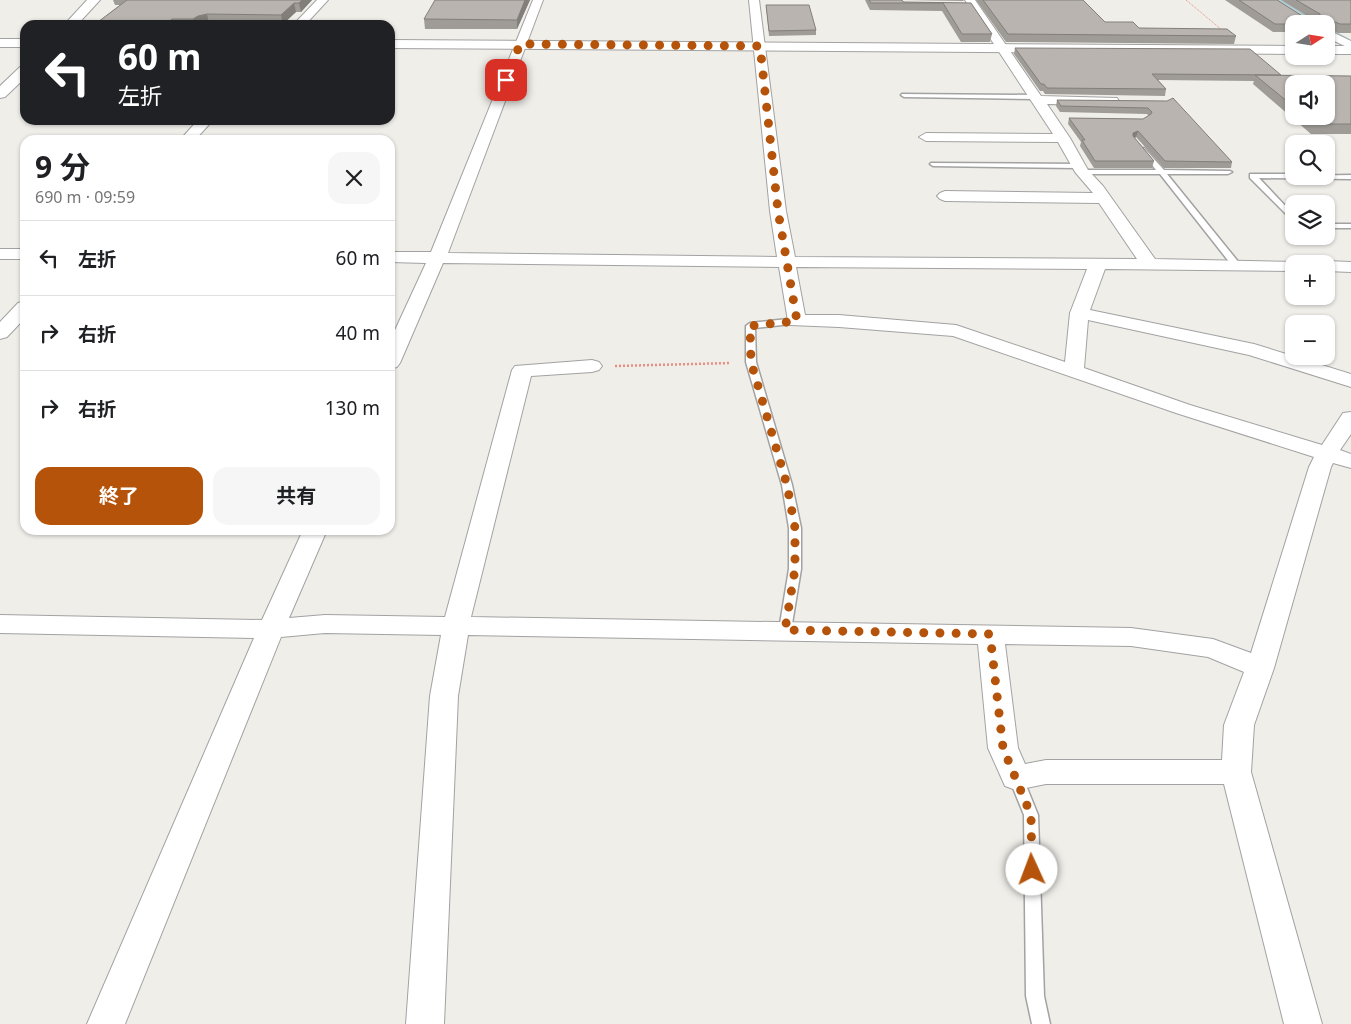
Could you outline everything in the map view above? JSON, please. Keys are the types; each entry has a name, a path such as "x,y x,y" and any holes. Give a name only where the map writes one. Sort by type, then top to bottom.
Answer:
{"street":[{"path":"75,20 94,0"},
{"path":"303,20 323,0"},
{"path":"395,352 437,258 538,0"},
{"path":"754,0 778,211 797,321 839,321 956,331 1183,409 1351,461"},
{"path":"956,6 972,3 1050,118 1080,169 1104,198 1150,265"},
{"path":"1335,37 1351,46"},
{"path":"0,43 20,43"},
{"path":"395,44 1285,50"},
{"path":"1335,50 1351,50"},
{"path":"0,94 20,75"},
{"path":"1035,98 1126,101"},
{"path":"1050,118 1068,118"},
{"path":"192,135 201,125"},
{"path":"926,137 1063,138"},
{"path":"945,196 1104,198"},
{"path":"0,254 20,254"},
{"path":"395,257 854,264 1285,266"},
{"path":"1074,371 1080,313 1096,270 1095,264"},
{"path":"1335,266 1351,267"},
{"path":"0,333 20,312"},
{"path":"1080,313 1254,350 1351,381"},
{"path":"425,1024 444,696 456,626 522,370 592,366"},
{"path":"1303,1024 1236,772 1239,724 1260,668 1320,467 1327,453 1351,418"},
{"path":"106,1024 270,629 313,535"},
{"path":"0,624 270,629 325,624 1131,637 1213,648 1260,668"},
{"path":"990,634 1003,748 1016,778 1046,772 1236,772"}],"lane":[{"path":"904,95 1035,98"},
{"path":"1136,141 1237,266"},
{"path":"933,164 1228,172"},
{"path":"1285,210 1253,176 1351,177"},
{"path":"1335,226 1351,226"},
{"path":"785,630 795,569 795,528 787,485 751,362 750,326 797,321"},
{"path":"1016,778 1031,815 1035,996 1042,1024"}],"path":[{"path":"1186,0 1221,29"},
{"path":"592,366 751,362"}],"building":[{"path":"127,0 302,0 299,3 294,3 281,15 207,14 193,19 101,20"},
{"path":"435,0 525,0 517,20 424,19"},
{"path":"869,0 971,3 992,34 962,34 943,3 871,3"},
{"path":"983,0 1083,0 1105,22 1133,22 1139,28 1227,29 1236,36 1008,34"},
{"path":"1239,0 1277,0 1301,15 1285,15 1285,24 1275,24"},
{"path":"1296,0 1351,0 1351,24 1335,22 1335,15 1320,15"},
{"path":"766,5 809,5 816,30 769,31"},
{"path":"1015,48 1250,49 1281,75 1152,74 1166,89 1047,88 1044,84 1041,84"},
{"path":"1255,75 1285,75 1285,100"},
{"path":"1335,76 1351,76 1351,124 1335,124"},
{"path":"1173,98 1232,162 1165,161 1138,131 1133,133 1133,136 1154,161 1095,161 1082,140 1085,140 1069,118 1143,119 1152,112 1148,108 1061,106 1057,100 1167,101"}],"waterway":[{"path":"1279,0 1305,15"},
{"path":"1335,32 1351,42"}],"route":[{"path":"506,80 520,44 760,46 778,211 797,321 750,326 751,362 787,485 795,528 795,569 785,630 990,634 1003,748 1031,815 1032,870"}]}
